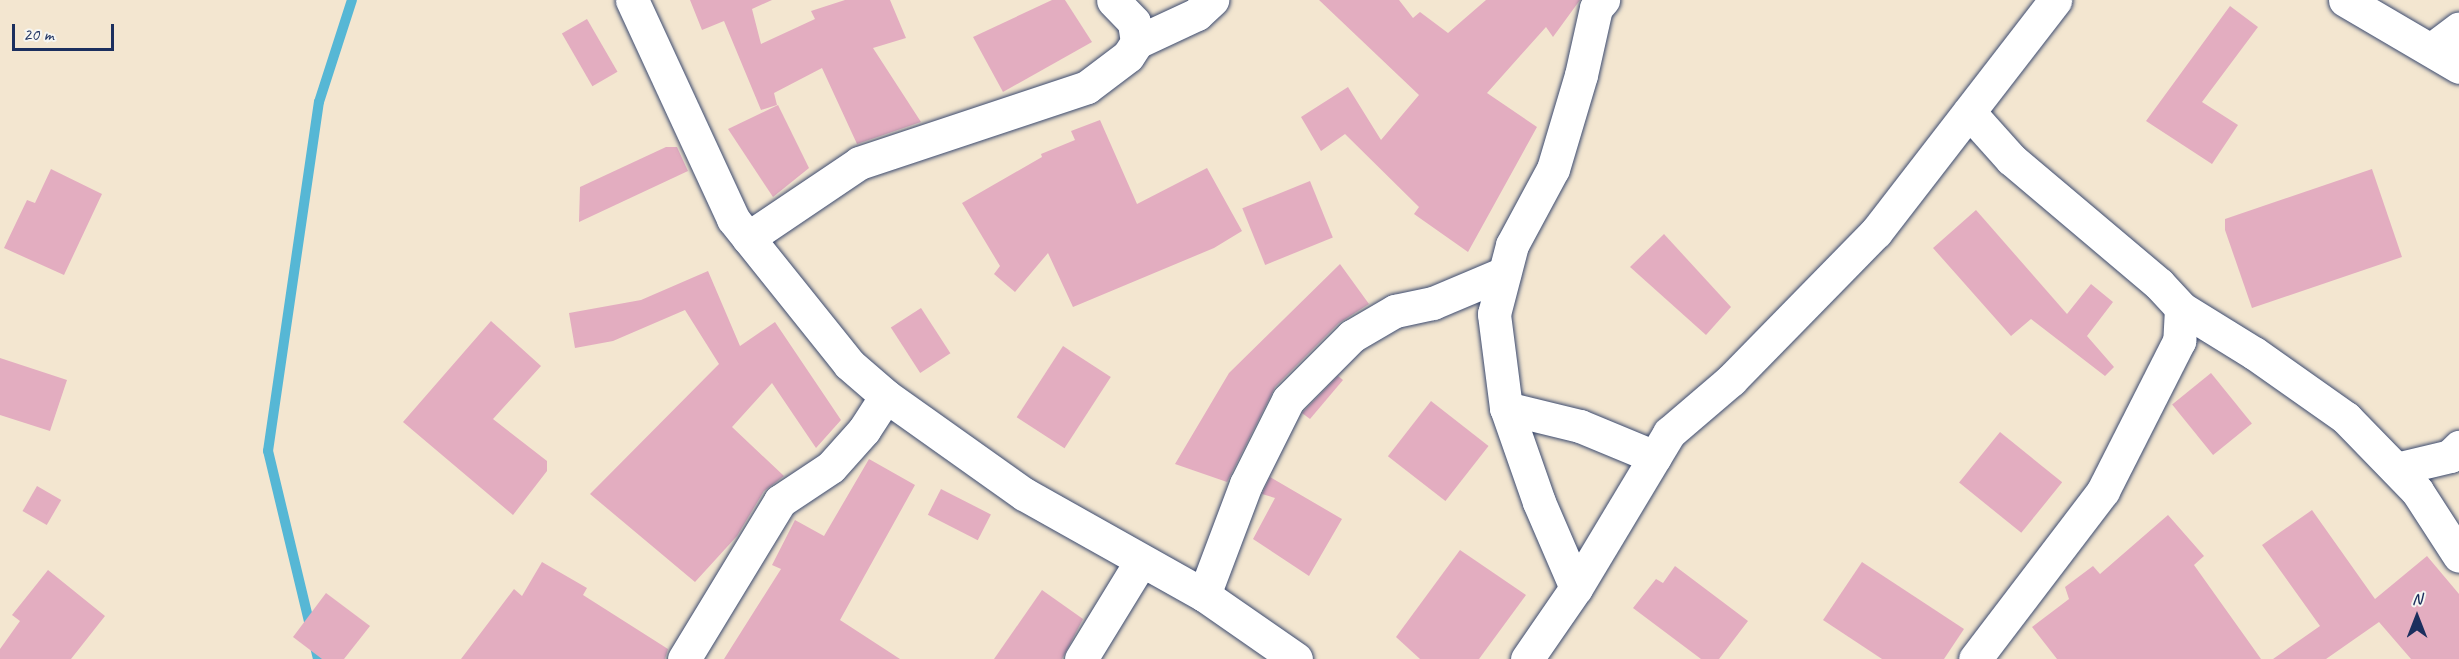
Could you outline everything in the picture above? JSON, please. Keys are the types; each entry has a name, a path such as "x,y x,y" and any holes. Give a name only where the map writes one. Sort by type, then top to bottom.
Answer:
{"street":[{"path":"633,0 733,219 849,364 886,396 1024,494 1204,595 1296,659"},
{"path":"1113,0 1134,22 1137,42"},
{"path":"748,238 859,163 1088,87 1128,56 1137,42 1197,14 1212,0"},
{"path":"1576,588 1539,502 1506,408 1494,314 1512,244 1553,169 1581,75 1596,8 1603,0"},
{"path":"1527,659 1576,588 1669,433 1731,380 1876,232 2055,0"},
{"path":"2345,0 2446,58 2459,30"},
{"path":"1969,112 2011,159 2159,284 2181,308 2254,353 2346,418 2417,490 2459,556"},
{"path":"1204,595 1246,484 1288,400 1361,331 1395,311 1433,303 1504,273"},
{"path":"1975,659 2103,490 2179,341 2181,308"},
{"path":"684,659 780,501 831,467 864,430 886,396"},
{"path":"1506,408 1580,426 1655,457"},
{"path":"2396,469 2450,456 2459,447"},
{"path":"1080,659 1141,561"}],"building":[{"path":"690,0 772,0 752,9 761,44 815,19 811,11 845,0 890,0 906,38 873,48 921,122 857,144 822,68 774,93 777,105 761,110 724,21 702,30"},
{"path":"1052,0 1065,0 1092,42 1003,92 973,37"},
{"path":"1319,0 1399,0 1413,18 1420,12 1448,33 1486,0 1580,0 1553,37 1546,27 1487,93 1537,127 1468,252 1414,214 1419,207 1345,134 1321,151 1301,117 1348,87 1381,140 1419,95"},
{"path":"2230,6 2258,27 2202,102 2238,125 2212,164 2146,121"},
{"path":"587,19 618,72 592,86 562,34"},
{"path":"778,105 809,168 773,197 728,129"},
{"path":"1100,120 1137,204 1207,168 1242,231 1214,248 1073,307 1048,253 1015,292 994,274 1000,266 962,203 1042,157 1041,154 1075,140 1071,131"},
{"path":"666,147 677,147 688,171 579,222 580,187"},
{"path":"51,169 102,194 64,275 4,248 27,200 35,203"},
{"path":"2372,169 2402,257 2252,308 2225,230 2225,219"},
{"path":"1310,181 1333,238 1265,265 1242,208"},
{"path":"1976,210 2067,314 2091,284 2113,302 2087,336 2114,367 2105,376 2031,319 2011,336 1933,248"},
{"path":"1664,234 1731,307 1706,335 1630,267"},
{"path":"1340,264 1369,304 1339,323 1275,387 1227,482 1175,464 1229,373"},
{"path":"708,271 740,346 775,322 841,420 816,448 772,383 732,427 784,476 764,491 737,536 695,582 590,494 719,364 685,310 613,341 575,348 569,313 641,300"},
{"path":"921,308 950,353 920,373 891,328"},
{"path":"491,321 541,366 493,419 547,461 547,471 513,515 403,422"},
{"path":"1063,346 1111,377 1065,448 1017,417"},
{"path":"0,358 67,380 50,431 0,415"},
{"path":"2211,373 2252,424 2213,455 2172,404"},
{"path":"1338,376 1343,380 1310,419 1302,413"},
{"path":"1431,401 1489,446 1445,501 1388,456"},
{"path":"2000,432 2062,482 2021,533 1959,483"},
{"path":"869,459 915,485 840,620 900,659 724,659 781,569 772,565 795,520 824,536"},
{"path":"1270,477 1342,519 1309,576 1253,539 1275,498 1262,494"},
{"path":"37,486 61,500 47,525 23,511"},
{"path":"941,489 991,514 978,540 928,515"},
{"path":"2312,510 2375,599 2427,556 2459,594 2459,659 2411,659 2379,622 2326,659 2273,659 2320,626 2262,545"},
{"path":"2168,515 2204,556 2194,565 2261,659 2057,659 2032,627 2069,599 2065,587 2093,566 2100,574"},
{"path":"1460,550 1526,595 1479,659 1420,659 1396,637"},
{"path":"542,562 587,588 583,595 668,649 665,659 461,659 514,589 522,596"},
{"path":"1862,562 1964,629 1944,659 1882,659 1823,620"},
{"path":"1675,566 1748,621 1719,659 1701,659 1633,608 1656,579 1663,583"},
{"path":"48,570 105,616 71,659 0,659 0,649 20,621 12,615"},
{"path":"1042,590 1083,619 1062,659 994,659"},
{"path":"326,593 370,626 344,659 322,659 293,637"}],"waterway":[{"path":"318,659 268,451 319,102 352,0"}]}
